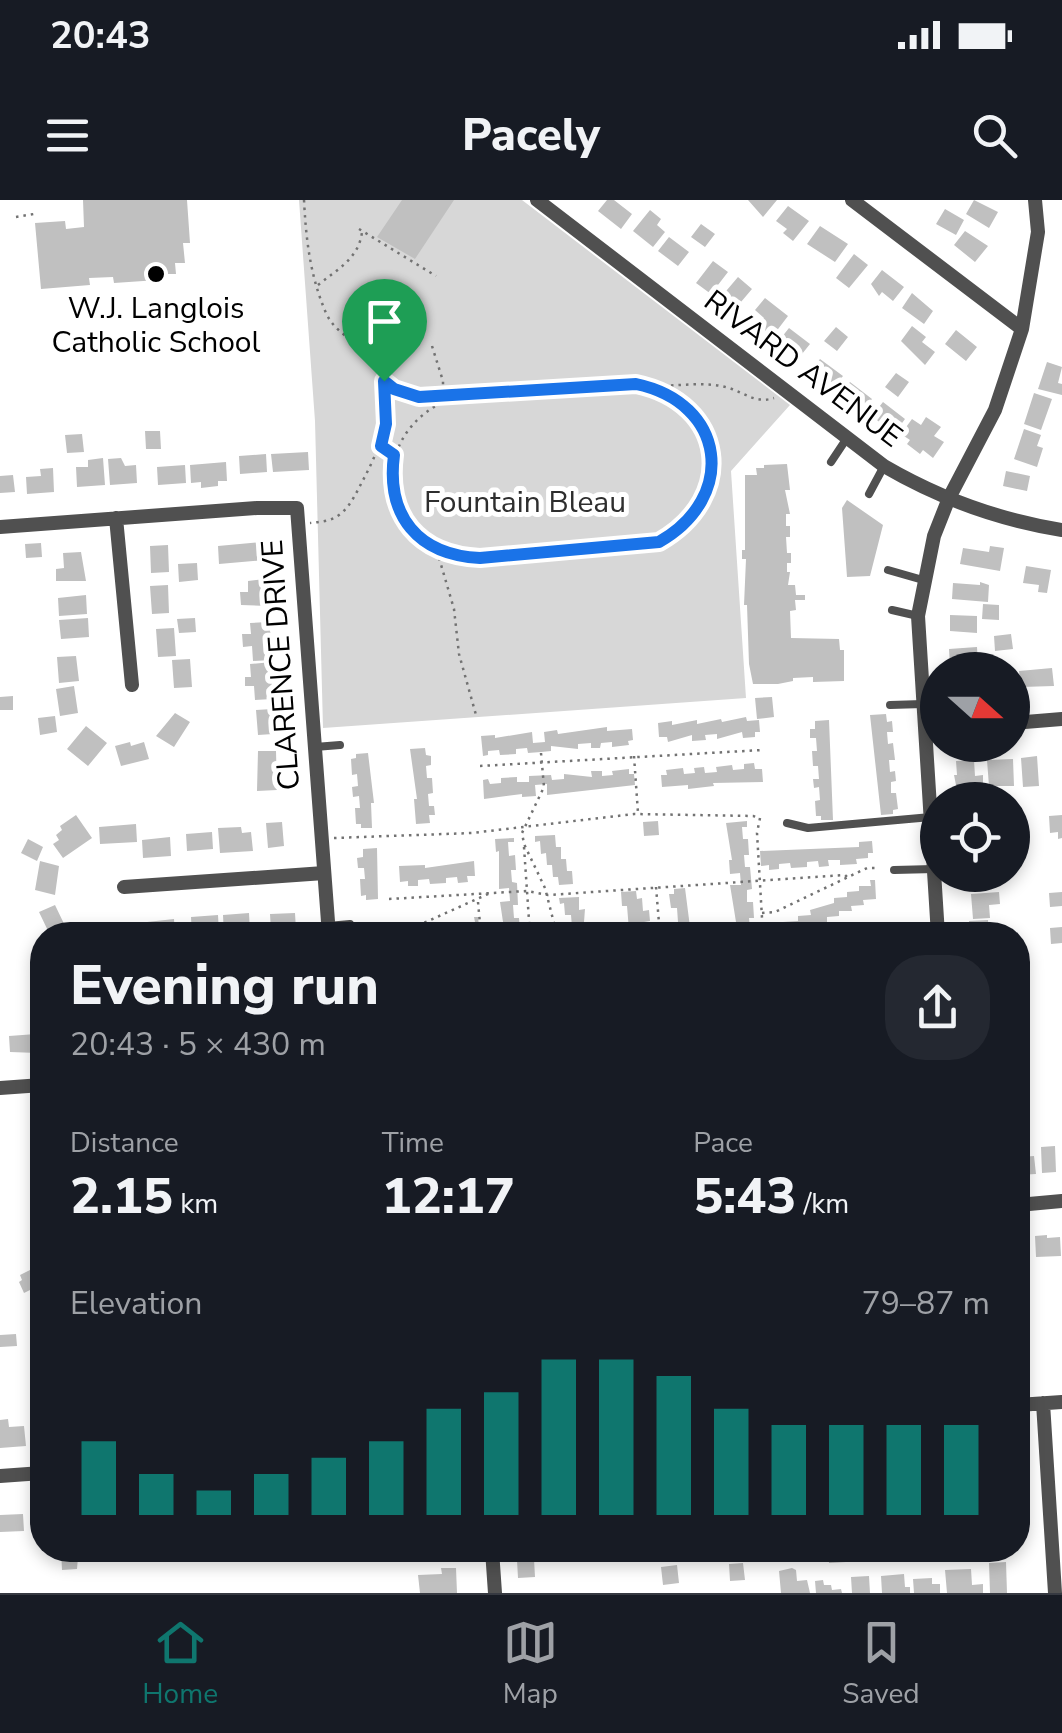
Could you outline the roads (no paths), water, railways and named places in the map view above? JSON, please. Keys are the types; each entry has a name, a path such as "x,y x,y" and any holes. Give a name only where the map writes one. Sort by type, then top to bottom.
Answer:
{"street":[{"name":"RIVARD AVENUE","path":"537,200 884,466 949,498 1031,525 1062,530"},
{"path":"852,200 1022,329"},
{"path":"920,652 918,616 934,536 949,498 995,410 1022,329 1038,232 1035,200"},
{"name":"CLARENCE DRIVE","path":"0,527 297,508 327,922"},
{"path":"116,518 132,685"},
{"path":"1030,722 1062,719"},
{"path":"124,887 324,873"},
{"path":"935,892 937,922"},
{"path":"0,1088 30,1086"},
{"path":"1030,1203 1062,1201"},
{"path":"1030,1405 1062,1402"},
{"path":"1043,1404 1055,1593"},
{"path":"0,1476 30,1474"},
{"path":"493,1562 494,1593"}],"lane":[{"path":"831,462 848,438"},
{"path":"869,494 884,466"},
{"path":"888,570 923,580"},
{"path":"892,610 918,616"},
{"path":"890,705 920,704"},
{"path":"315,747 340,745"},
{"path":"787,823 808,828 920,819"},
{"path":"894,870 920,869"}],"place":[{"name":"W.J. Langlois Catholic School","path":"156,274"}],"park label":[{"name":"Fountain Bleau","path":"525,502"}]}
